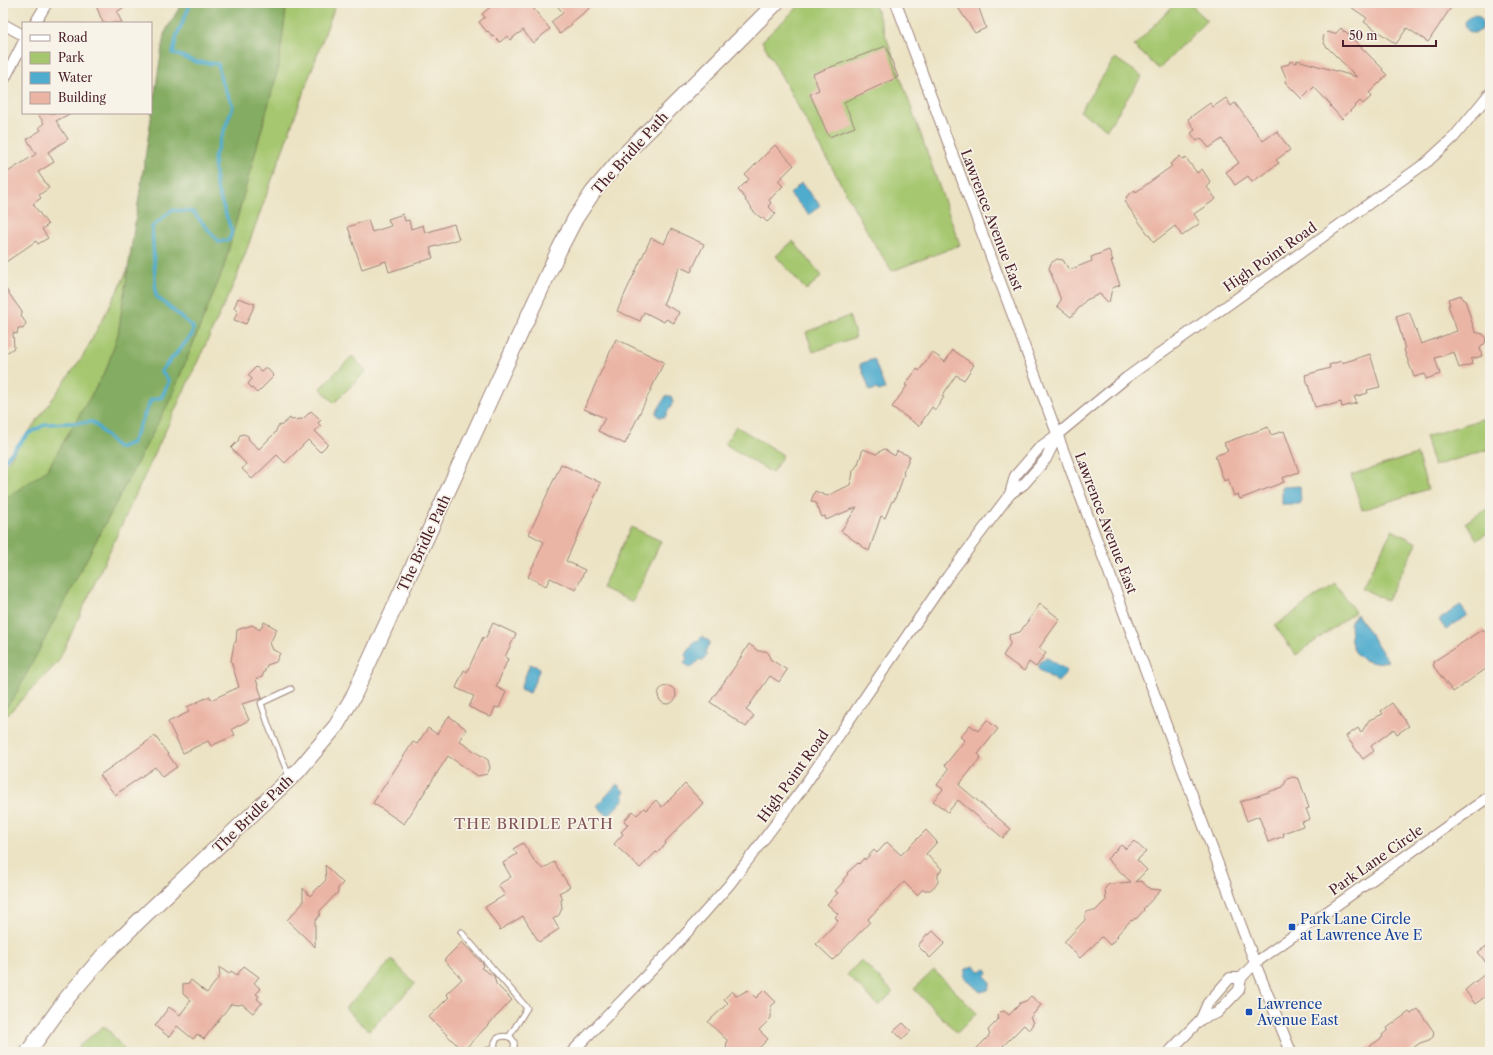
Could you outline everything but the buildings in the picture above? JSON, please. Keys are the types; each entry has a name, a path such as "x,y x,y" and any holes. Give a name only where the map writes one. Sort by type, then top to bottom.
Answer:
{"street":[{"path":"36,22 47,3"},
{"name":"The Bridle Path","path":"28,1052 67,998 103,956 291,778 336,726 353,697 499,379 575,219 593,192 623,156 776,3"},
{"name":"Lawrence Avenue East","path":"896,3 1255,963 1291,1052"},
{"path":"3,24 22,34"},
{"path":"3,82 22,45"},
{"name":"High Point Road","path":"572,1052 674,947 729,885 802,789 948,576 1010,494 1024,484 1046,459 1058,434 1126,378 1427,162 1454,137 1490,93"},
{"name":"Park Lane Circle","path":"1201,1019 1217,1012 1239,990 1241,978 1255,963 1490,796"},
{"name":"Park Lane Circle","path":"1169,1052 1201,1019 1208,1003 1230,978 1241,978"}],"lane":[{"path":"291,689 261,703 269,727 291,778"},
{"path":"461,932 527,1008 509,1037"},
{"path":"481,1052 496,1050 495,1042 503,1036 512,1039 514,1045 512,1052"}],"green space":[{"path":"182,3 287,3 278,70 223,270 171,398 15,696 3,711 3,500 47,470 106,370 118,334 164,34"},
{"path":"248,3 336,3 236,279 58,662 3,719 3,468 83,356 120,286"},
{"path":"802,3 874,3 960,245 892,271 872,240 762,41"},
{"path":"1176,3 1189,3 1207,20 1159,69 1134,46"},
{"path":"1115,58 1142,76 1107,129 1080,111"},
{"path":"793,241 822,276 806,290 776,256"},
{"path":"849,316 856,337 813,352 806,332"},
{"path":"352,356 366,371 334,403 320,388"},
{"path":"1485,418 1490,436 1490,449 1434,466 1425,437"},
{"path":"736,426 783,455 772,473 725,444"},
{"path":"1417,454 1428,489 1362,510 1351,475"},
{"path":"1490,507 1490,531 1477,540 1466,522"},
{"path":"631,527 661,541 633,602 602,588"},
{"path":"1392,530 1417,543 1387,601 1362,588"},
{"path":"1335,583 1355,612 1296,655 1275,626"},
{"path":"392,960 415,984 369,1031 345,1008"},
{"path":"861,960 893,992 879,1006 847,975"},
{"path":"934,970 977,1013 957,1033 914,989"},
{"path":"102,1027 106,1027 126,1052 81,1052 79,1046"}],"water":[{"path":"1474,15 1480,18 1483,24 1480,30 1474,33 1468,30 1465,24 1468,18"},
{"path":"801,183 820,205 809,215 790,194"},
{"path":"874,359 885,389 879,391 876,389 870,391 860,364"},
{"path":"666,396 671,396 673,402 665,417 659,417 656,413"},
{"path":"1300,486 1301,504 1282,504 1282,487"},
{"path":"1460,605 1467,615 1446,630 1439,620"},
{"path":"1357,614 1388,661 1375,663 1363,660 1355,652 1351,642 1350,623"},
{"path":"702,636 710,642 705,652 707,654 702,661 700,659 691,668 684,663 687,658 685,656 696,640 698,641"},
{"path":"1046,657 1066,670 1064,676 1058,682 1038,669 1040,662"},
{"path":"530,664 540,668 530,693 520,689"},
{"path":"617,784 625,792 622,795 625,798 608,816 597,806"},
{"path":"974,966 981,972 985,969 987,970 988,973 985,976 991,982 988,990 980,992 964,977 966,969"}],"waterway":[{"path":"3,462 28,434 46,424 93,422 118,448 132,443 151,400 162,397 169,381 161,371 192,335 193,327 156,296 152,227 172,210 193,212 219,242 229,240 232,232 216,186 214,158 233,106 221,80 218,64 196,62 173,53 177,35 191,3"}],"place":[{"name":"Park Lane Circle at Lawrence Ave E","path":"1292,927"},
{"name":"Lawrence Avenue East","path":"1249,1012"}],"district":[{"name":"THE BRIDLE PATH","path":"534,823"}]}
